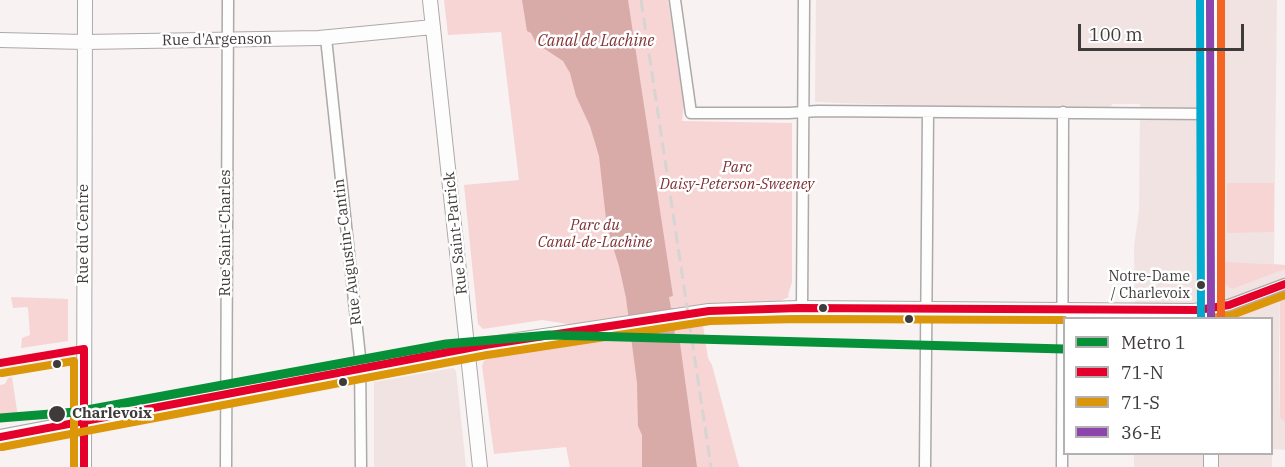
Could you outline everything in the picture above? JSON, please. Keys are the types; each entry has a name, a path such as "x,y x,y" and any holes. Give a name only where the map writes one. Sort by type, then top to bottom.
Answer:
{"street":[{"name":"Rue du Centre","path":"84,467 85,0"},
{"name":"Rue Saint-Charles","path":"226,467 228,0"},
{"name":"Rue Saint-Patrick","path":"430,0 480,467"},
{"path":"675,0 691,113 818,111 1209,114"},
{"path":"802,308 804,0"},
{"path":"1210,0 1211,314"},
{"name":"Rue d'Argenson","path":"0,40 85,42 326,38 433,27"},
{"name":"Rue Augustin-Cantin","path":"326,38 360,369 361,467"},
{"path":"1062,467 1063,112"},
{"path":"926,467 928,113"},
{"path":"0,437 468,349 675,316 727,310 802,308 1198,310 1211,314 1285,284"}],"shaded area":[{"path":"816,0 1277,0 1274,264 1285,265 1280,299 1279,355 1280,418 1285,423 1285,450 1273,449 1273,317 1135,317 1134,246 1139,211 1140,104 1112,104 1111,107 927,106 815,102"},
{"path":"453,368 456,371 466,467 374,467 374,382"},
{"path":"1134,455 1272,455 1272,467 1134,467"}],"green space":[{"name":"Parc du Canal-de-Lachine","path":"444,0 668,0 684,105 682,121 792,123 792,282 789,297 780,301 700,306 708,358 712,365 739,467 570,467 566,447 494,454 482,366 484,361 492,357 570,342 568,324 542,320 483,329 478,324 464,185 519,180 501,32 448,35"},
{"path":"1227,183 1274,183 1274,232 1227,233"},
{"path":"1225,262 1285,265 1285,269 1232,289 1225,284"},
{"path":"11,297 68,299 68,341 21,348 22,338 30,335 28,308 13,308"},
{"path":"1285,298 1285,423 1280,418 1280,299"},
{"path":"12,377 18,417 0,420 0,385 5,384 8,378"}],"water":[{"name":"Canal de Lachine","path":"522,0 628,0 673,296 669,297 671,308 674,308 675,336 679,336 697,467 642,467 642,435 638,426 637,383 626,298 607,228 599,156 590,126 576,96 570,73 563,61 536,43 531,33 527,31"}],"railway":[{"path":"641,0 711,467"}],"metro line":[{"name":"1","path":"0,418 76,412 446,344 549,335 1063,349"}],"transit line":[{"path":"1200,0 1201,317"},
{"name":"36-E","path":"1210,0 1211,317"},
{"path":"1221,0 1221,317"},
{"name":"71-N","path":"0,437 485,345 709,311 799,308 1198,310 1229,305 1285,284"},
{"name":"71-S","path":"1218,317 1232,315 1285,295"},
{"name":"71-S","path":"2,447 487,355 710,321 1063,320"},
{"name":"71-N","path":"0,363 84,349 84,467"},
{"name":"71-S","path":"2,373 74,361 74,467"}],"place":[{"name":"Notre-Dame / Charlevoix","path":"1201,285"},
{"name":"Charlevoix","path":"57,414"}],"park label":[{"name":"Parc Daisy-Peterson-Sweeney","path":"737,176"}]}
